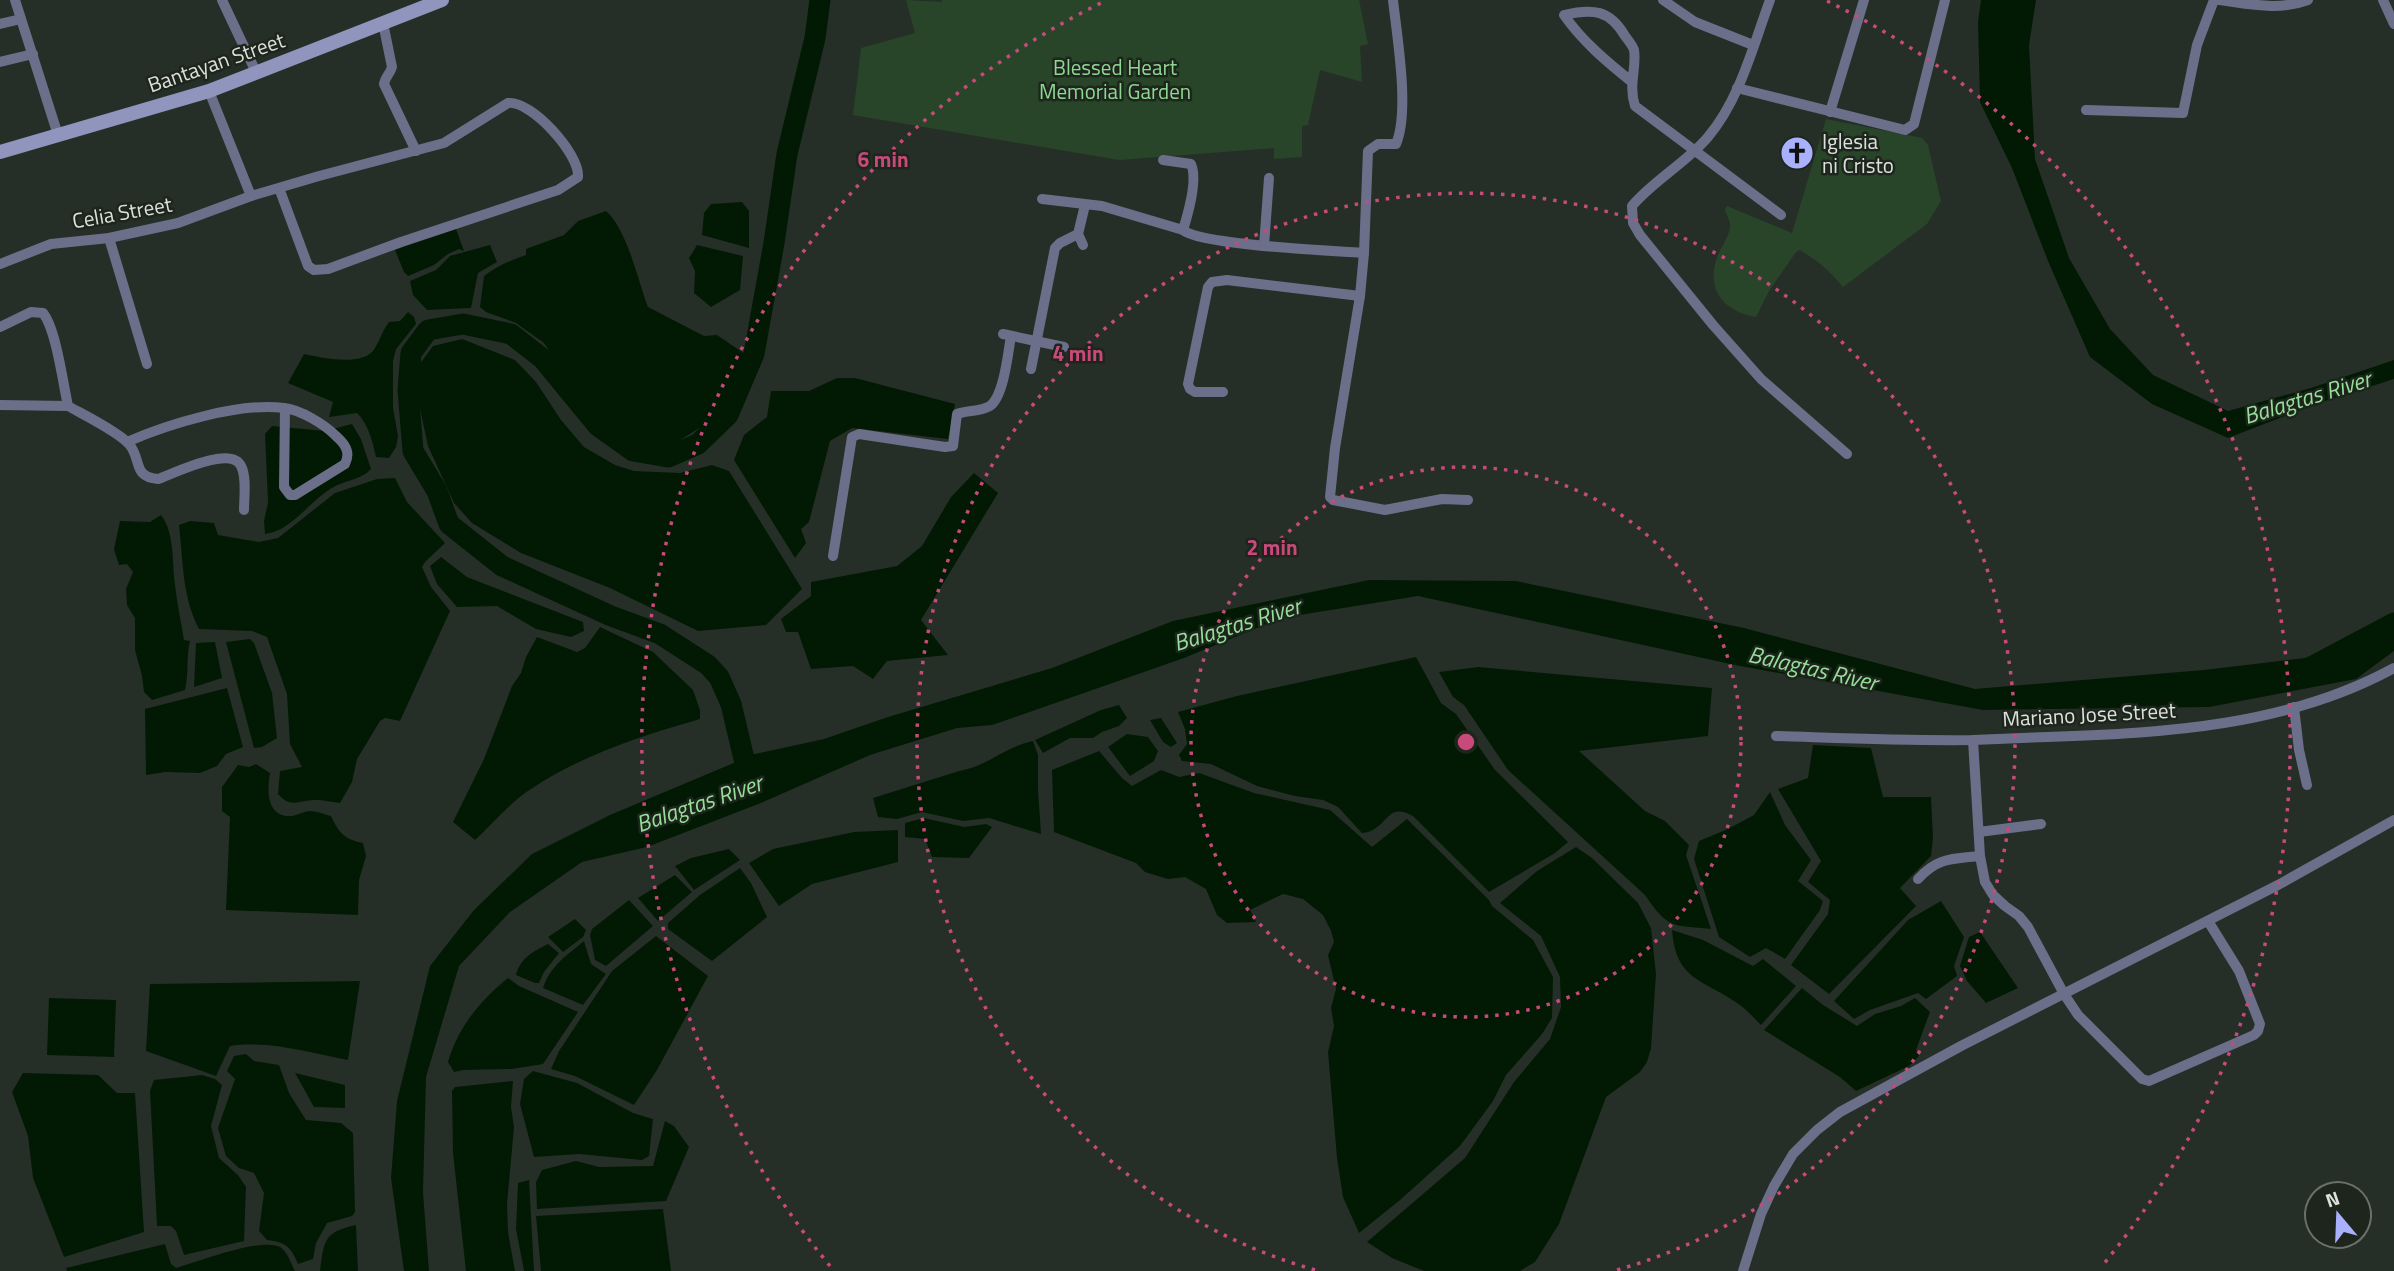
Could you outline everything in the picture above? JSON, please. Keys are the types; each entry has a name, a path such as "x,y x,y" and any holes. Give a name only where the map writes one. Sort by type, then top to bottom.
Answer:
{"main road":[{"name":"Bantayan Street","path":"0,152 209,91 442,0"}],"street":[{"path":"15,0 58,135"},
{"path":"222,0 256,72"},
{"path":"1393,0 1401,85 1400,131 1396,144 1378,144 1368,151 1360,296 1335,448 1330,497 1333,500 1385,510 1442,499 1468,500"},
{"path":"1663,0 1695,22 1753,45"},
{"path":"1769,0 1737,88 1710,136 1632,206 1633,223 1704,315 1762,379 1847,454"},
{"path":"1830,112 1864,0"},
{"path":"1737,88 1905,130 1914,124 1945,0"},
{"path":"2086,110 2183,113 2197,44 2217,0 2294,6 2308,0"},
{"path":"2383,0 2394,24"},
{"path":"1632,82 1597,53 1564,15 1583,11 1609,15 1620,26 1634,49 1633,99 1640,111 1781,215"},
{"path":"0,24 21,19"},
{"path":"383,23 392,67 384,84 416,151"},
{"path":"0,62 33,54"},
{"path":"209,91 251,196"},
{"name":"Celia Street","path":"0,264 51,244 109,238 178,223 251,196 279,188 416,151 444,144 508,103 523,105 556,134 578,167 578,177 558,190 401,242 328,270 314,270 304,260 279,188"},
{"path":"1163,160 1184,161 1191,164 1194,171 1190,205 1183,230"},
{"path":"1264,246 1269,178"},
{"path":"1042,199 1115,210 1195,236 1264,246 1364,253"},
{"path":"1083,245 1078,234 1085,205"},
{"path":"1031,369 1055,248 1078,234"},
{"path":"109,238 146,364"},
{"path":"1223,392 1195,392 1188,384 1208,287 1212,282 1227,280 1360,296"},
{"path":"0,327 31,312 43,313 52,332 68,406"},
{"path":"832,556 852,438 859,434 953,446 957,414 988,407 999,393 1007,335 1064,347"},
{"path":"0,405 68,406 127,442 144,475 149,478 158,479 215,458 236,459 243,471 244,510"},
{"path":"127,442 207,416 251,409 285,408 303,415 333,433 348,452 345,464 295,495 290,495 284,487 285,408"},
{"name":"Mariano Jose Street","path":"1776,736 1973,740 2158,732 2258,717 2350,690 2394,668"},
{"path":"2294,707 2299,750 2307,785"},
{"path":"1973,740 1980,856 1985,882 1993,895 2028,927 2078,1015 2135,1073 2149,1081 2258,1031 2260,1024 2239,971 2208,921"},
{"path":"1743,1271 1761,1214 1793,1154 1840,1112 2336,854 2394,820"},
{"path":"1979,832 2041,824"},
{"path":"1919,879 1929,868 1945,860 1980,856"}],"green space":[{"name":"Blessed Heart Memorial Garden","path":"906,0 1359,0 1368,44 1360,46 1362,82 1320,70 1308,125 1302,126 1302,157 1274,159 1274,148 1119,160 853,115 861,48 915,33"},
{"path":"1826,119 1922,138 1928,145 1941,201 1927,224 1843,287 1823,266 1800,250 1796,252 1769,291 1756,317 1744,314 1726,303 1715,288 1718,255 1730,229 1725,210 1727,206 1792,233"}],"water":[{"path":"1981,0 2036,0 2029,45 2035,159 2069,258 2110,329 2153,375 2228,411 2311,388 2394,360 2394,379 2316,404 2228,438 2152,404 2090,357 2048,261 2012,168 1980,102 1978,22"},
{"path":"742,202 749,211 749,248 702,235 704,213 711,204"},
{"path":"606,211 626,242 648,307 704,336 717,335 745,354 732,392 724,398 722,406 710,421 668,448 647,447 631,442 609,428 572,387 544,343 516,323 486,312 480,307 484,276 526,255 526,249 564,235 578,221"},
{"path":"456,229 464,251 459,249 434,265 408,276 404,272 395,250"},
{"path":"490,245 497,262 478,273 471,308 427,310 413,295 410,281 436,270 450,256"},
{"path":"697,245 743,256 740,290 711,307 694,293 695,271 689,258"},
{"path":"408,312 414,317 416,324 396,349 393,361 393,408 398,436 396,447 389,458 376,457 367,428 357,413 329,417 333,402 288,383 304,354 340,360 367,356 375,348 389,322 400,321"},
{"path":"462,339 515,360 536,382 561,420 584,447 615,465 634,471 680,473 712,465 729,471 802,589 766,625 698,631 610,588 521,553 472,523 454,503 428,446 416,390 419,365 433,346"},
{"path":"837,378 855,378 955,404 948,439 852,428 830,441 809,522 801,529 806,543 795,558 734,460 744,435 767,417 771,391 809,391"},
{"path":"352,424 361,439 371,469 332,488 292,522 275,532 265,534 264,521 268,503 265,434 272,426 325,431"},
{"path":"974,473 998,493 921,620 948,655 887,661 873,679 853,666 811,669 798,632 786,632 781,619 811,596 811,582 897,566 922,546 951,497"},
{"path":"395,478 407,502 445,543 422,567 431,587 450,611 400,721 385,718 380,721 357,759 352,782 340,803 319,800 296,803 287,801 278,794 280,771 302,767 290,744 287,694 267,637 252,631 199,629 186,591 179,525 190,521 214,523 218,535 259,542 278,538 335,493 377,479"},
{"path":"161,515 171,540 184,640 190,641 185,690 152,700 144,692 135,650 135,618 127,605 126,589 133,572 127,564 119,565 114,549 120,521 150,522"},
{"path":"441,557 467,577 583,622 584,631 571,637 536,629 497,606 457,607 437,584 430,566"},
{"path":"1369,580 1516,581 1744,628 1975,689 2204,670 2339,654 2394,613 2394,651 2356,679 2209,707 1983,710 1735,665 1418,596 1281,618 1184,658 992,725 957,728 870,755 761,803 647,847 582,862 510,912 459,966 426,1077 423,1192 429,1271 404,1271 391,1178 397,1101 430,966 474,910 532,854 610,815 755,754 824,739 1052,668 1173,621"},
{"path":"600,627 653,652 693,690 700,710 700,719 591,756 550,777 516,800 475,840 453,822 484,759 512,686 521,673 537,637 577,652 585,648"},
{"path":"250,639 254,643 272,693 277,738 262,747 254,748 226,642"},
{"path":"215,642 222,678 194,687 196,643"},
{"path":"1416,657 1441,703 1456,714 1495,770 1568,842 1555,853 1489,892 1413,816 1404,812 1391,814 1371,831 1362,833 1338,807 1323,800 1257,786 1211,764 1182,761 1179,755 1187,744 1185,729 1178,712 1237,696"},
{"path":"1478,667 1712,688 1708,736 1579,751 1645,811 1665,821 1689,845 1686,855 1711,929 1679,925 1666,920 1645,895 1508,770 1464,705 1453,697 1439,672"},
{"path":"227,688 243,747 226,754 217,766 200,773 165,772 146,775 145,709"},
{"path":"1119,705 1127,718 1119,726 1093,738 1070,738 1043,753 1035,740 1101,710"},
{"path":"1161,718 1177,743 1171,747 1163,742 1150,720"},
{"path":"1127,734 1148,737 1158,751 1154,761 1130,776 1108,747"},
{"path":"1033,741 1038,755 1041,834 989,818 963,821 922,812 897,819 878,817 873,798 969,769 1014,747"},
{"path":"1813,745 1871,748 1883,797 1931,797 1931,856 1900,888 1916,906 1829,994 1791,965 1828,914 1830,900 1808,882 1821,861 1778,789 1808,778"},
{"path":"1099,751 1132,786 1161,770 1179,777 1199,773 1254,793 1330,810 1372,847 1407,819 1492,906 1533,940 1553,977 1552,1018 1542,1034 1506,1075 1493,1101 1460,1146 1359,1233 1343,1197 1337,1158 1328,1052 1334,1026 1331,1008 1336,989 1328,955 1334,942 1323,915 1303,899 1283,894 1250,910 1256,922 1227,923 1217,915 1206,889 1185,877 1168,879 1145,872 1136,863 1054,832 1052,770"},
{"path":"256,764 270,773 270,802 277,813 292,816 312,811 331,816 343,834 363,843 366,856 359,880 358,915 226,910 230,817 222,811 222,787 238,765 249,767"},
{"path":"1770,792 1785,825 1811,860 1798,881 1823,901 1820,910 1785,959 1766,948 1750,957 1719,937 1694,859 1699,841 1754,815"},
{"path":"924,818 964,827 986,824 992,827 969,858 932,857 925,839 905,837 905,823"},
{"path":"898,830 898,862 812,884 779,906 749,863 773,849 854,832"},
{"path":"1576,847 1592,858 1638,903 1651,928 1656,974 1651,1048 1647,1062 1640,1072 1606,1097 1559,1224 1535,1262 1520,1271 1424,1271 1392,1258 1367,1242 1465,1158 1514,1082 1550,1039 1561,1007 1560,977 1541,936 1500,903 1537,871"},
{"path":"729,849 740,860 694,890 675,866 691,858"},
{"path":"740,868 751,883 767,917 712,961 668,929 668,923 700,895"},
{"path":"675,875 692,892 658,921 638,898"},
{"path":"629,900 653,926 606,966 595,960 590,935 592,929"},
{"path":"1941,901 1964,937 1954,966 1957,976 1926,999 1918,993 1870,1010 1854,1019 1834,1001 1908,920"},
{"path":"575,919 586,930 583,937 563,952 548,937"},
{"path":"1672,930 1703,940 1753,966 1763,959 1796,986 1761,1025 1740,1005 1693,977 1685,969 1679,960"},
{"path":"1980,932 2018,988 1986,1003 1967,981 1960,966 1969,937"},
{"path":"656,936 708,976 657,1070 634,1105 575,1076 551,1069 559,1051 612,971"},
{"path":"584,941 591,964 606,974 583,1005 543,988 555,967"},
{"path":"548,944 559,953 539,983 516,975 524,960"},
{"path":"508,978 519,986 578,1012 543,1064 512,1069 454,1072 448,1062 464,1026 479,1005"},
{"path":"360,981 348,1060 274,1046 230,1046 216,1076 146,1051 150,984"},
{"path":"1802,988 1857,1026 1875,1014 1901,1006 1915,998 1930,1012 1916,1050 1919,1056 1909,1066 1856,1091 1840,1077 1764,1030"},
{"path":"49,998 116,1000 114,1057 47,1055"},
{"path":"246,1054 254,1061 279,1065 289,1093 306,1120 341,1123 353,1133 355,1212 352,1216 327,1223 316,1243 313,1259 298,1264 287,1246 267,1240 259,1231 264,1193 254,1173 239,1168 226,1156 218,1128 235,1079 227,1071 234,1056"},
{"path":"533,1071 577,1083 633,1113 653,1119 649,1156 642,1160 579,1154 534,1157 520,1104 524,1079"},
{"path":"23,1073 98,1075 117,1093 135,1093 144,1232 64,1257 33,1178 28,1136 12,1092"},
{"path":"295,1073 345,1085 345,1108 314,1107"},
{"path":"202,1075 215,1079 222,1085 211,1126 219,1158 238,1175 246,1187 244,1241 184,1255 176,1231 171,1226 157,1226 150,1091 154,1080"},
{"path":"513,1081 511,1107 514,1127 507,1204 508,1232 515,1271 466,1271 453,1153 452,1091 455,1087"},
{"path":"665,1121 674,1126 689,1147 666,1201 537,1209 536,1182 542,1170 576,1161 599,1167 653,1166"},
{"path":"529,1180 534,1271 524,1271 516,1229 518,1183"},
{"path":"663,1209 671,1271 541,1271 536,1216"},
{"path":"356,1225 358,1271 320,1271 328,1239 337,1231"},
{"path":"165,1244 171,1264 176,1268 245,1248 271,1245 283,1249 295,1271 67,1271 66,1268"}],"waterway":[{"path":"750,784 731,704 719,677 708,665 660,634 611,616 502,566 449,524 437,491 413,451 408,390 411,353 428,330 463,324 511,334 543,359 598,426 633,451 668,457 698,444 728,415 754,354 787,154 815,38 820,0"},
{"name":"Balagtas River","path":"2311,667 2394,623"}],"place":[{"name":"Iglesia ni Cristo","path":"1797,153"}]}
